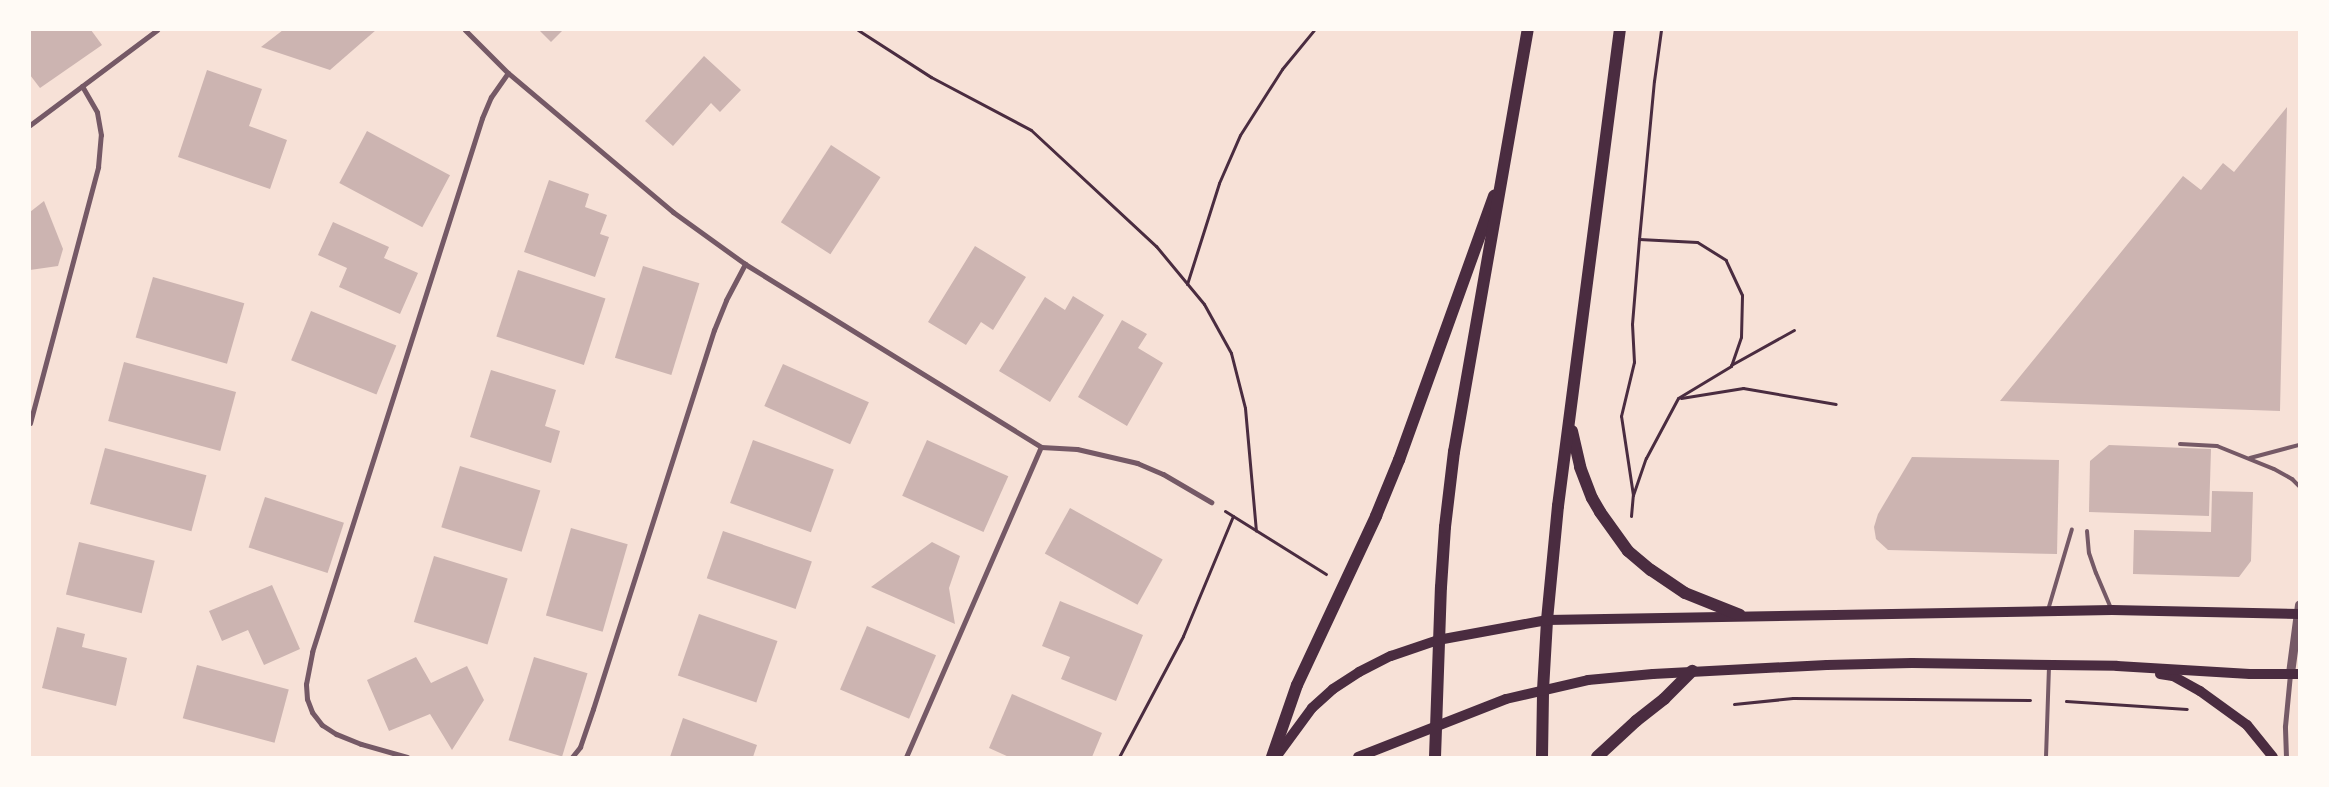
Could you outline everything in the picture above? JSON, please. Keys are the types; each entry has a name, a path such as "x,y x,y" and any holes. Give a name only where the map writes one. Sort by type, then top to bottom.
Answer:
{"main road":[{"path":"1435,757 1438,726 1438,640 1445,527 1454,452 1507,161 1528,30"},
{"path":"1542,757 1547,620 1558,506 1620,30"},
{"path":"1274,757 1297,685 1399,460 1507,161"},
{"path":"1570,421 1580,467 1592,498 1628,551 1651,570 1685,592 1740,615"},
{"path":"1274,757 1312,708 1333,689 1358,672 1390,656 1438,640 1547,620 2048,610 2299,611"},
{"path":"1358,757 1506,699 1588,680 1692,671 1912,663 2117,666 2250,674 2294,674"},
{"path":"2117,666 2173,676 2200,691 2247,725 2273,757"},
{"path":"1597,757 1664,699 1692,671"}],"street":[{"path":"30,125 157,30"},
{"path":"464,30 508,72 673,212 745,264 1041,447 1077,449 1137,463 1163,474 1211,502"},
{"path":"407,757 361,744 336,734 322,725 312,712 307,699 306,684 315,642 482,118 491,97 508,72"},
{"path":"30,423 98,167 101,135 96,112 82,86"},
{"path":"572,757 580,747 593,709 714,330 726,300 745,264"},
{"path":"906,757 1041,447"},
{"path":"2286,757 2285,726 2294,674 2299,611"}],"lane":[{"path":"2180,444 2216,446 2250,458 2292,479 2299,486"},
{"path":"2250,458 2299,445"},
{"path":"2048,610 2072,529"},
{"path":"2087,531 2089,553 2112,610"},
{"path":"2046,757 2049,665"}],"path":[{"path":"858,30 931,77 1031,130 1156,246 1204,304 1231,353 1245,408 1256,531"},
{"path":"1187,284 1219,183 1240,135 1282,70 1314,30"},
{"path":"1628,551 1633,495 1621,416 1634,362 1632,324 1654,81 1661,30"},
{"path":"1639,239 1697,242 1726,260 1742,295 1742,337 1731,366"},
{"path":"1633,495 1646,458 1678,398 1794,330"},
{"path":"1678,398 1743,388 1836,404"},
{"path":"1211,502 1344,584"},
{"path":"1119,757 1183,636 1233,516"},
{"path":"1734,704 1793,698 2048,700 2191,709"}],"building":[{"path":"30,30 91,30 102,45 40,88 30,75"},
{"path":"283,30 376,30 330,70 261,47"},
{"path":"539,30 563,30 551,42"},
{"path":"704,56 741,90 720,112 711,103 673,146 645,121"},
{"path":"207,70 262,89 249,126 287,140 270,189 178,157"},
{"path":"2287,107 2280,411 2000,401 2183,176 2201,190 2223,163 2234,172"},
{"path":"367,131 450,175 422,227 339,183"},
{"path":"831,145 880,177 830,254 781,222"},
{"path":"549,180 589,194 585,207 607,215 600,234 609,237 595,277 524,252"},
{"path":"44,201 63,249 58,266 30,270 30,212"},
{"path":"333,222 389,247 384,258 418,273 400,314 339,287 347,268 318,255"},
{"path":"975,246 1026,277 993,330 981,322 966,345 928,322"},
{"path":"643,266 699,283 671,375 615,358"},
{"path":"518,270 605,298 584,365 496,337"},
{"path":"153,277 244,303 227,364 136,338"},
{"path":"1073,296 1104,315 1050,402 999,371 1045,297 1065,310"},
{"path":"311,311 396,345 376,395 291,360"},
{"path":"1122,320 1147,334 1138,348 1163,363 1127,426 1078,397"},
{"path":"124,362 236,392 220,451 108,421"},
{"path":"783,364 869,402 850,444 764,406"},
{"path":"491,370 556,390 545,426 560,431 551,463 470,437"},
{"path":"753,440 834,469 811,532 730,503"},
{"path":"927,440 1008,476 983,532 902,496"},
{"path":"2109,445 2211,449 2209,516 2089,512 2090,461"},
{"path":"105,448 206,475 191,531 90,504"},
{"path":"1912,457 2059,460 2057,554 1888,550 1876,539 1874,527 1878,514"},
{"path":"460,466 540,491 522,552 441,527"},
{"path":"2212,491 2253,492 2251,561 2239,577 2133,574 2134,530 2211,532"},
{"path":"265,497 344,523 328,573 249,547"},
{"path":"1070,508 1163,559 1137,605 1045,553"},
{"path":"571,528 628,544 603,632 546,615"},
{"path":"723,531 812,562 796,609 707,578"},
{"path":"79,542 155,561 142,613 66,594"},
{"path":"932,542 960,556 949,588 955,624 871,587"},
{"path":"434,556 508,579 487,644 414,622"},
{"path":"272,585 300,649 264,665 248,630 222,641 209,611"},
{"path":"1060,601 1143,635 1116,701 1061,679 1070,657 1042,646"},
{"path":"699,614 777,641 756,702 678,675"},
{"path":"867,626 936,655 909,719 840,690"},
{"path":"57,627 85,634 82,647 127,658 116,706 42,688"},
{"path":"416,657 431,683 467,666 484,700 452,750 430,714 389,731 367,680"},
{"path":"534,657 588,673 562,757 509,740"},
{"path":"197,665 289,690 275,743 183,718"},
{"path":"1012,694 1102,733 1092,757 1009,757 989,748"},
{"path":"683,718 757,745 753,757 670,757"}]}
